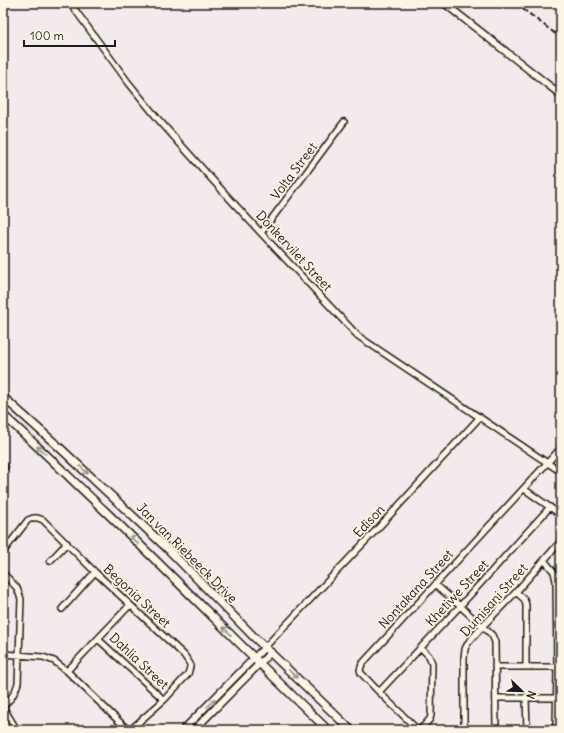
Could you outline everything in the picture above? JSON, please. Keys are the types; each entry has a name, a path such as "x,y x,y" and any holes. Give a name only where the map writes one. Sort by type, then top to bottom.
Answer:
{"main road":[{"name":"Jan van Riebeeck Drive","path":"3,397 101,486 189,570 268,650 351,730"},
{"name":"Jan van Riebeeck Drive","path":"3,415 137,542 257,662 328,730"}],"street":[{"name":"Donkervilet Street","path":"70,3 128,82 156,117 261,233 358,336 561,472"},
{"path":"444,3 561,95"},
{"name":"Volta Street","path":"261,233 344,122"},
{"name":"Edison","path":"268,650 274,638 480,417"},
{"name":"Nontakana Street","path":"419,730 361,673 360,670 362,664 524,490 561,448"},
{"path":"524,490 561,515"},
{"name":"Khetiwe Street","path":"379,692 550,507"},
{"name":"Begonia Street","path":"3,552 28,520 36,517 43,520 95,572 188,660 190,664 188,674 164,700 129,730"},
{"name":"Dumisani Street","path":"464,730 464,658 465,649 468,643 561,541"},
{"path":"50,561 67,543"},
{"path":"526,698 527,729 559,728 557,698 559,667 556,576 552,568 544,560"},
{"path":"62,609 95,572"},
{"path":"3,573 17,588 21,599 18,683 13,696 3,706 17,730"},
{"path":"436,585 492,635 494,639 496,730"},
{"path":"516,592 524,599 526,605 526,667"},
{"path":"67,671 130,605"},
{"name":"Dahlia Street","path":"98,639 164,700"},
{"path":"419,730 430,719 431,715 432,664 429,656 420,648"},
{"path":"194,730 268,650"},
{"path":"3,654 18,654 49,658 54,661 67,671 129,730"},
{"path":"183,730 257,662"},
{"path":"495,667 559,667"},
{"path":"496,698 557,698"}],"railway":[{"path":"515,3 561,38"}]}
